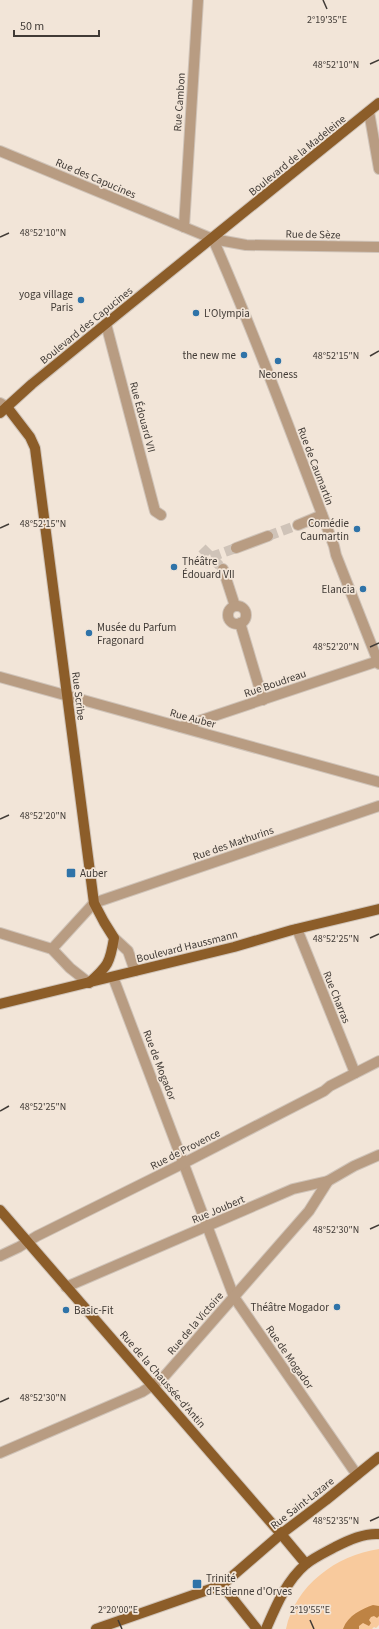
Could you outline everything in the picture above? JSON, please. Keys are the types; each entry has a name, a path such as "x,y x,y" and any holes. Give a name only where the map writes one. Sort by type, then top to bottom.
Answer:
{"main road":[{"name":"Boulevard de la Madeleine","path":"213,238 379,103"},
{"name":"Boulevard des Capucines","path":"2,408 213,238"},
{"name":"Rue Scribe","path":"2,408 30,437 35,448 94,903 114,938"},
{"name":"Boulevard Haussmann","path":"0,1004 234,947 297,929 379,909"},
{"path":"89,983 108,963 111,957 114,938"},
{"name":"Rue de la Chaussée-d'Antin","path":"0,1210 306,1564"},
{"name":"Rue Saint-Lazare","path":"222,1584 281,1534 379,1457"},
{"path":"266,1629 279,1599 306,1564 344,1542 369,1534 379,1534"},
{"path":"96,1629 222,1584 257,1629"}],"street":[{"name":"Rue Cambon","path":"184,227 198,0"},
{"path":"368,112 379,169"},
{"name":"Rue des Capucines","path":"0,151 213,238"},
{"name":"Rue de Sèze","path":"213,238 246,245 379,247"},
{"name":"Rue de Caumartin","path":"213,238 230,278 378,662"},
{"name":"Rue Édouard VII","path":"106,324 156,511 161,515"},
{"path":"298,525 322,515"},
{"path":"236,548 268,536"},
{"path":"223,568 234,606 243,607 246,612 246,617 240,623 263,700"},
{"name":"Rue Boudreau","path":"181,727 378,662"},
{"name":"Rue Auber","path":"0,677 379,782"},
{"name":"Rue des Mathurins","path":"94,903 379,806"},
{"path":"52,949 94,903"},
{"name":"Rue Charras","path":"297,929 355,1073"},
{"path":"0,933 52,949 70,968 89,983"},
{"path":"114,938 128,951 135,971"},
{"name":"Rue de Mogador","path":"114,977 234,1297 357,1475"},
{"name":"Rue de Provence","path":"0,1256 324,1091 330,1086 379,1061"},
{"name":"Rue Joubert","path":"66,1287 293,1189 328,1181 354,1166 379,1155"},
{"name":"Rue de la Victoire","path":"0,1452 142,1392 162,1379 311,1208 328,1181"}],"shaded area":[{"path":"379,1549 379,1625 376,1628 286,1629 291,1613 298,1599 308,1586 320,1575 348,1558 363,1552"},
{"path":"373,1605 379,1606 379,1616 377,1618 374,1616 371,1617 369,1620 371,1623 369,1626 363,1623 359,1626 359,1629 343,1629 345,1624 352,1616"}],"tunnel":[{"path":"268,536 298,525"},
{"path":"202,548 222,568"},
{"path":"211,557 236,548"}],"place":[{"name":"yoga village Paris","path":"81,300"},
{"name":"L'Olympia","path":"196,313"},
{"name":"the new me","path":"244,355"},
{"name":"Neoness","path":"278,361"},
{"name":"Comédie Caumartin","path":"357,529"},
{"name":"Théâtre Édouard VII","path":"174,567"},
{"name":"Elancia","path":"363,589"},
{"name":"Musée du Parfum Fragonard","path":"89,633"},
{"name":"Auber","path":"71,873"},
{"name":"Théâtre Mogador","path":"337,1307"},
{"name":"Basic-Fit","path":"66,1310"},
{"name":"Trinité d'Estienne d'Orves","path":"197,1584"}]}
